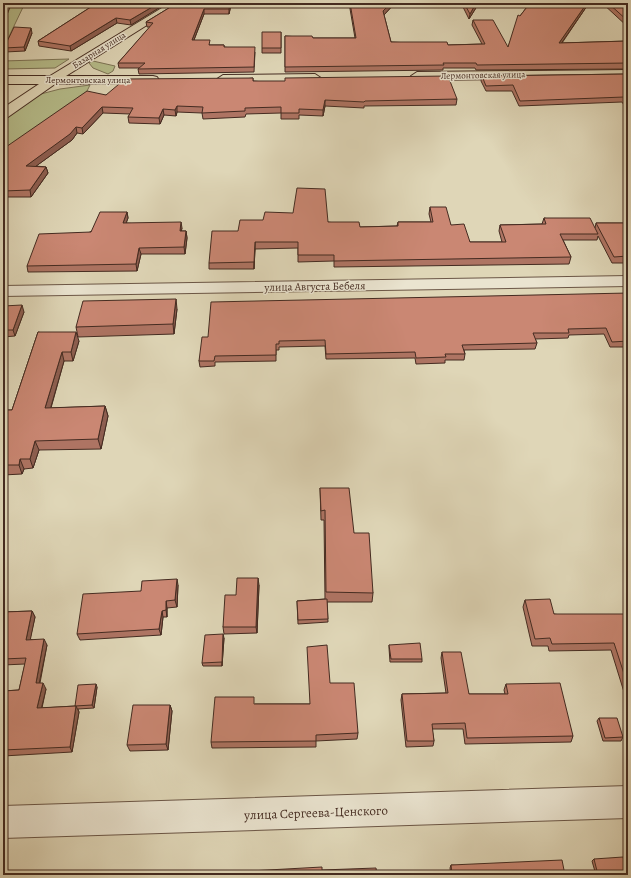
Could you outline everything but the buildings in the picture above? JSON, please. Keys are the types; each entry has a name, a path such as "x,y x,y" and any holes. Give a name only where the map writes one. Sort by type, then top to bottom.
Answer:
{"main road":[{"path":"3,10 6,3"},
{"name":"Базарная улица","path":"3,114 54,80 177,3"},
{"name":"Лермонтовская улица","path":"405,76 628,74"},
{"path":"207,79 326,77"},
{"name":"Лермонтовская улица","path":"3,80 167,80"}],"street":[{"name":"улица Августа Бебеля","path":"3,291 628,281"},
{"name":"улица Сергеева-Ценского","path":"3,822 628,802"}],"green space":[{"path":"12,3 25,3 3,49 3,24"},
{"path":"69,59 55,68 3,69 3,61"},
{"path":"93,61 115,66 113,71 108,74 93,68 89,63"},
{"path":"90,85 86,93 3,154 3,123 11,113 37,95 60,89"}]}
